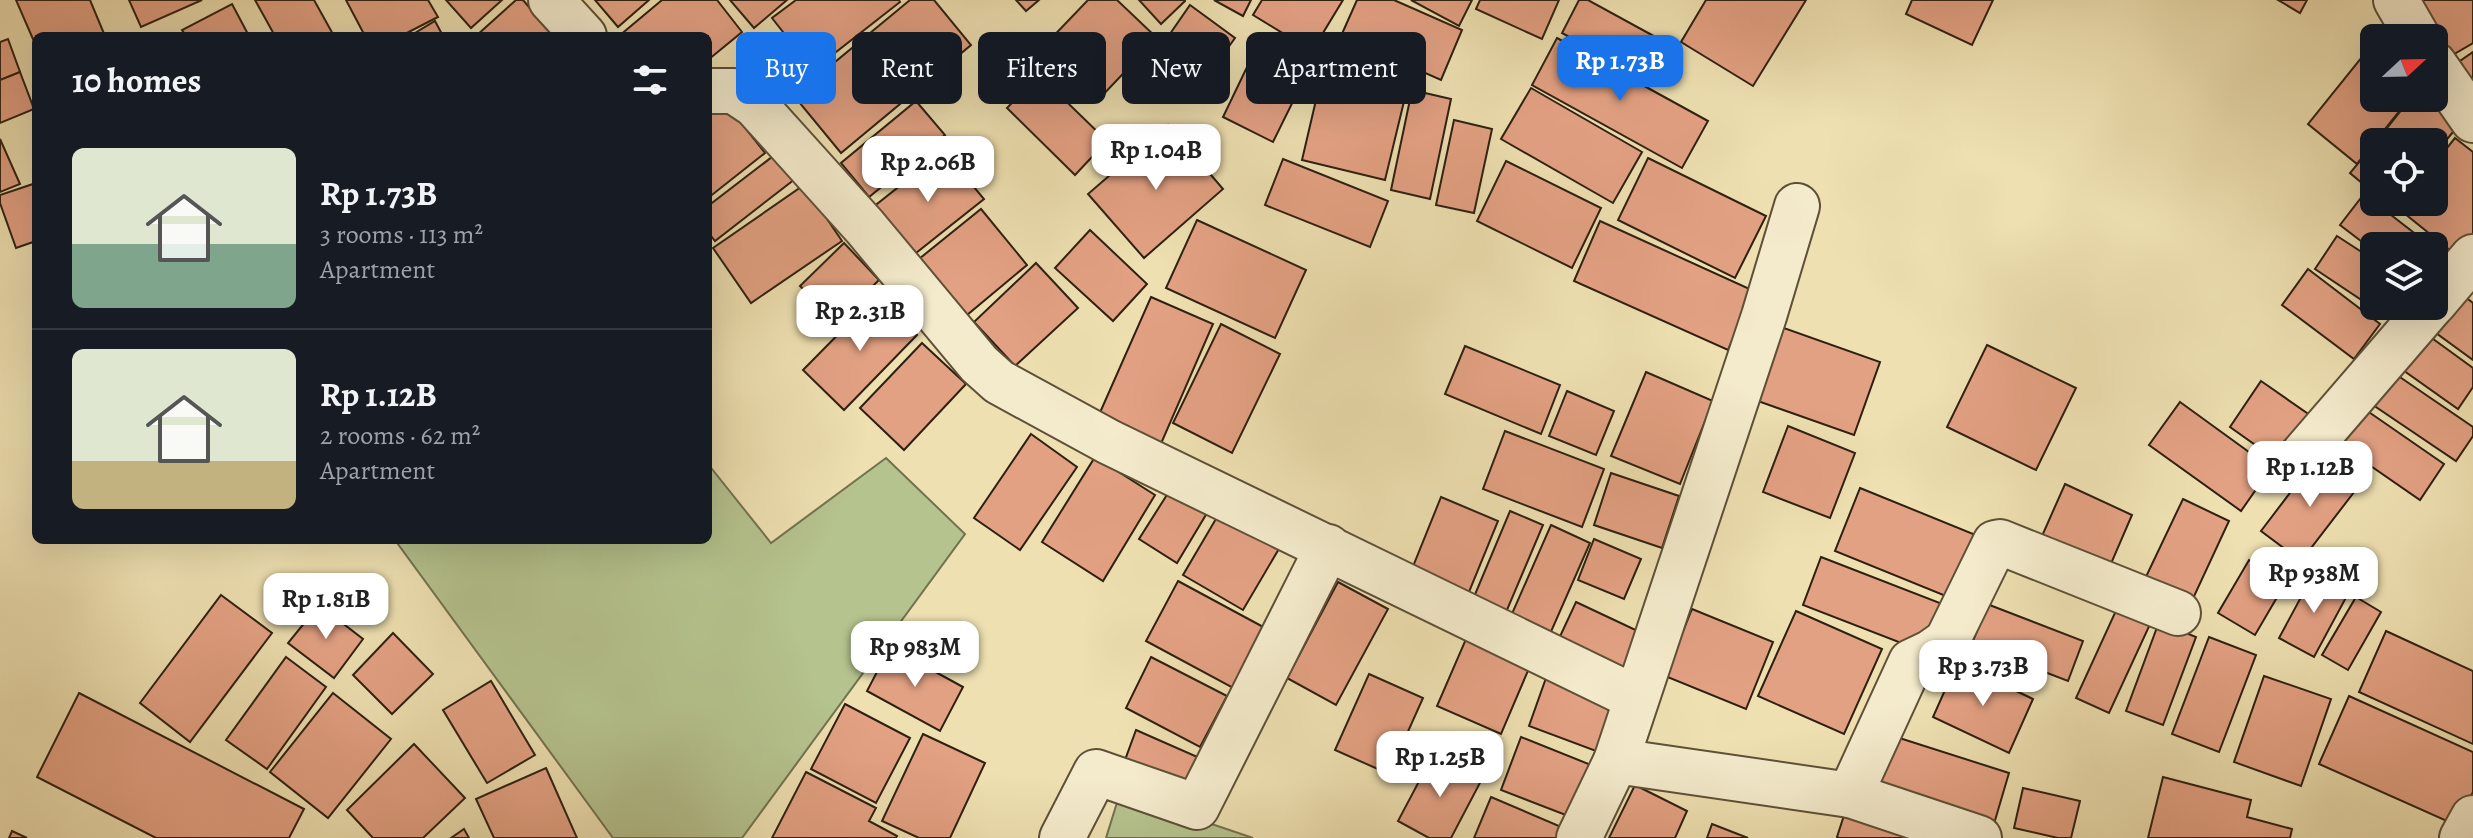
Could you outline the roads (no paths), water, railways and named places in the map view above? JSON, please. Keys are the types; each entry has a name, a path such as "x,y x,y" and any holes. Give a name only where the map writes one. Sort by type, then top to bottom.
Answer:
{"street":[{"path":"551,0 580,32"},
{"path":"2396,0 2410,24"},
{"path":"2448,84 2473,120"},
{"path":"712,91 734,91 755,105 865,227 979,364 999,382 1109,442 1636,698"},
{"path":"1579,838 1616,761 1764,316 1797,206"},
{"path":"2448,286 2473,257"},
{"path":"2300,458 2419,320"},
{"path":"1850,795 1911,662 1947,641 1995,543 2000,542 2178,613"},
{"path":"1062,838 1096,772 1197,807 1328,547"},
{"path":"1616,761 1850,795 1979,838"},
{"path":"2462,838 2473,818"}]}
